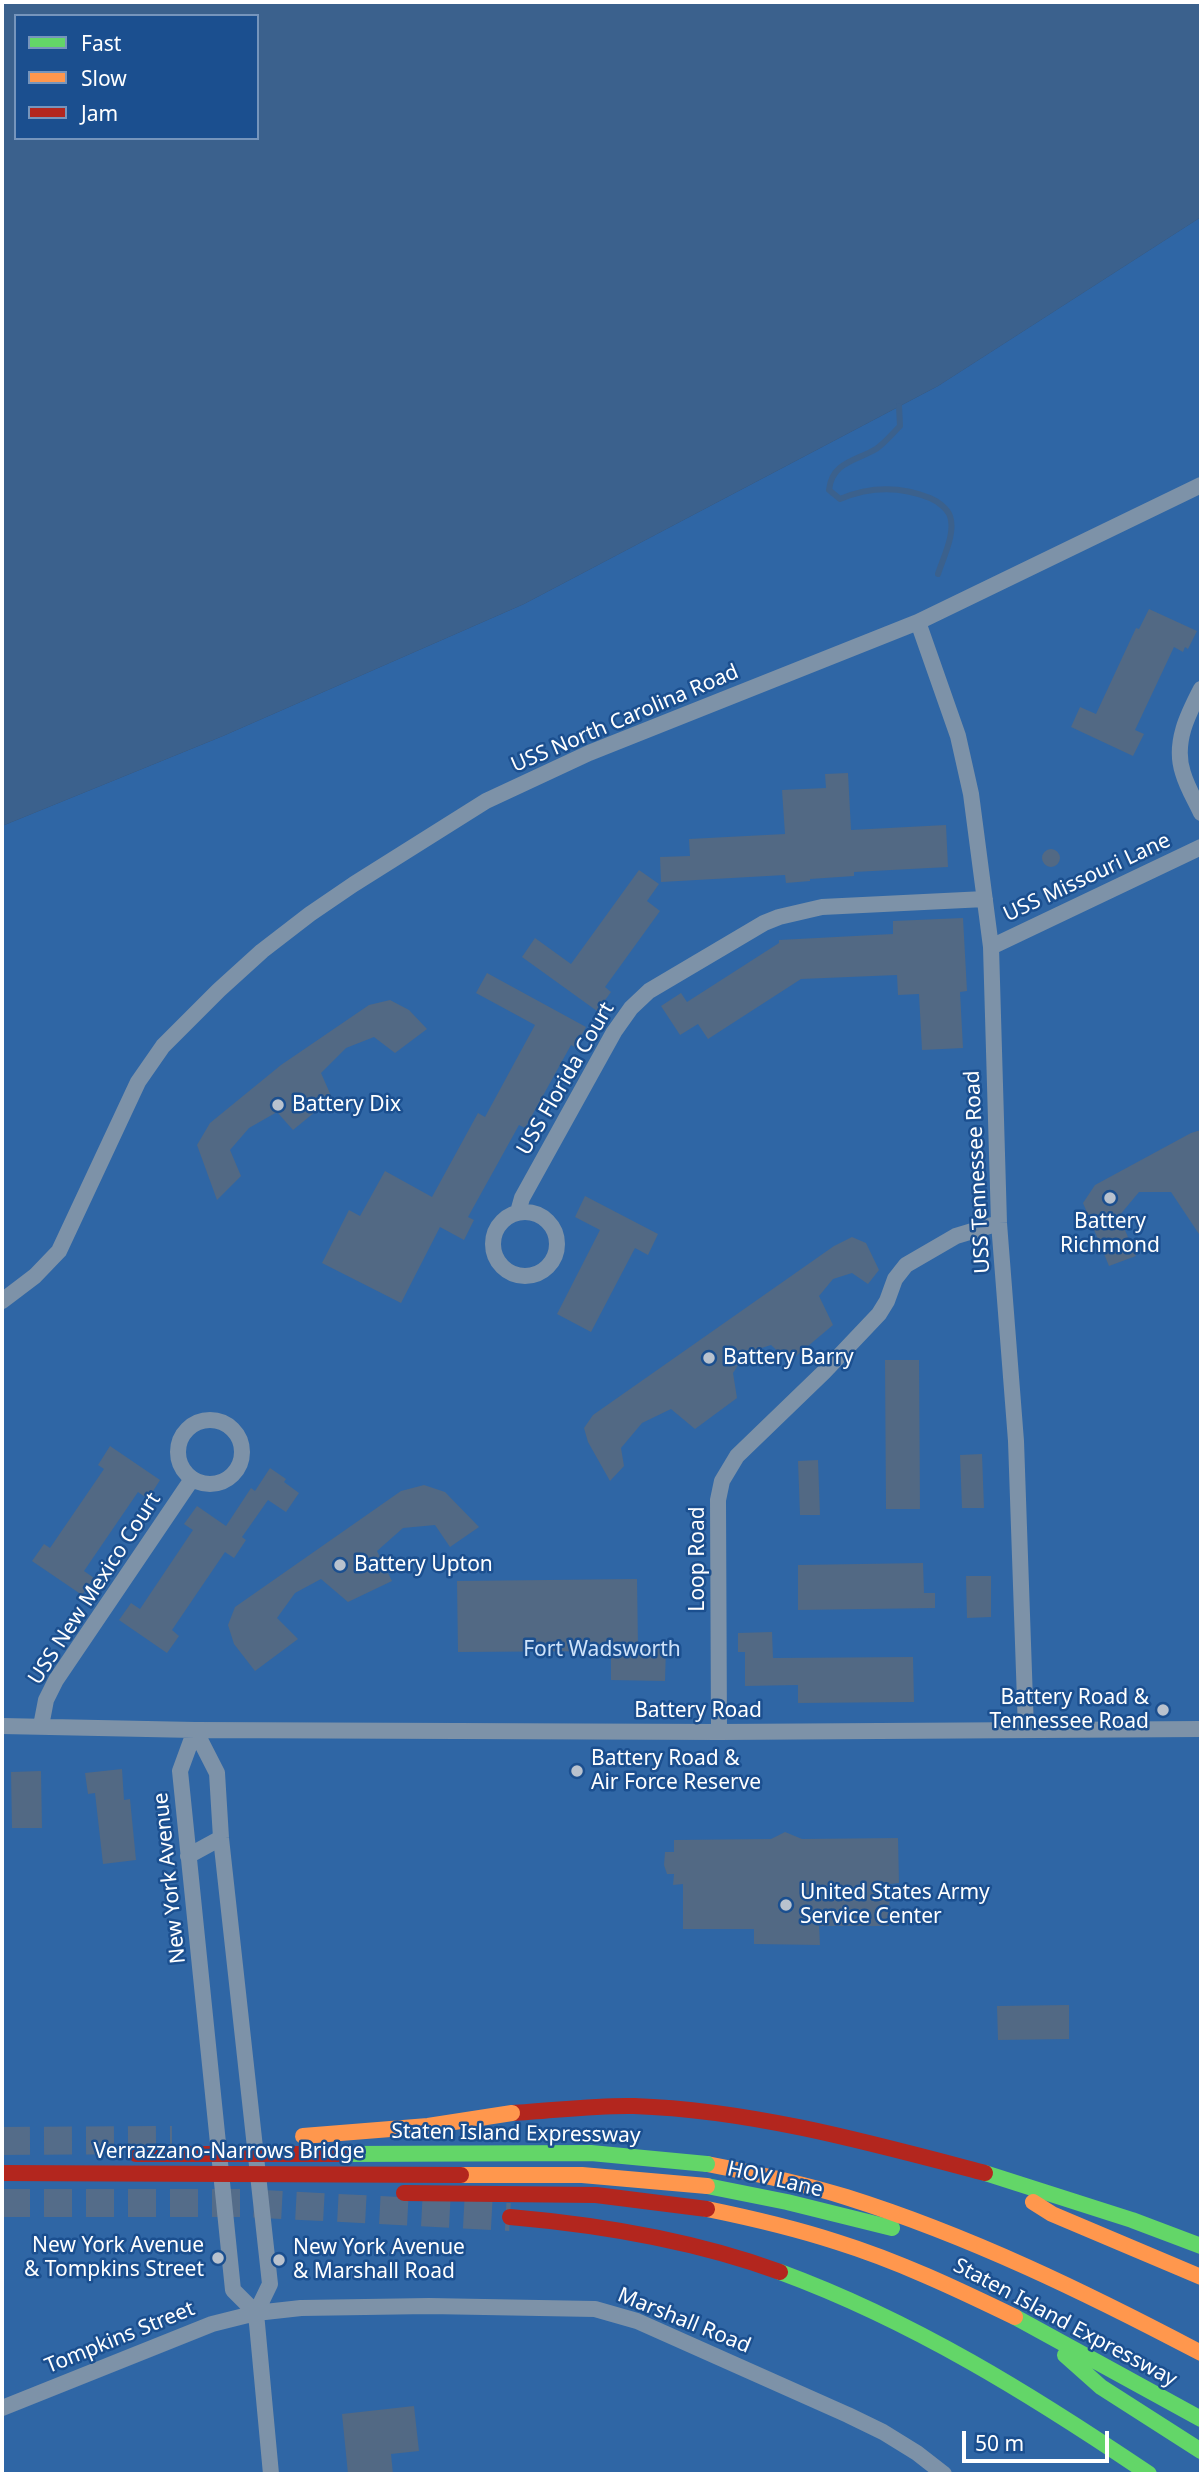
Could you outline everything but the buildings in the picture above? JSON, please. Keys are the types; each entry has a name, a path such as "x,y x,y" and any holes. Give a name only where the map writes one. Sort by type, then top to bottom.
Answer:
{"highway":[{"name":"Staten Island Expressway","path":"172,2140 281,2137 428,2126 512,2113 632,2106 701,2111 861,2140 989,2174 1132,2220 1201,2246"},
{"name":"Staten Island Expressway","path":"122,2154 592,2153 707,2164 773,2177 846,2197 990,2251 1098,2299 1201,2353"},
{"name":"Verrazzano-Narrows Bridge","path":"2,2173 582,2175 707,2186"},
{"path":"989,2174 1052,2214 1201,2277"},
{"name":"HOV Lane","path":"707,2186 787,2202 832,2216"},
{"name":"Verrazzano-Narrows Bridge","path":"205,2191 272,2191"},
{"name":"Staten Island Expressway","path":"394,2193 596,2195 706,2209 812,2233 887,2258 976,2296 1103,2363 1201,2419"},
{"path":"832,2216 990,2251 1201,2335"},
{"path":"832,2216 976,2296"},
{"path":"510,2217 589,2225 667,2240 745,2260 801,2280 930,2339 1057,2413 1149,2474"},
{"path":"1031,2325 1101,2387 1201,2451"}],"street":[{"name":"USS North Carolina Road","path":"2,1301 35,1276 59,1251 138,1082 163,1046 262,951 310,914 407,849 486,802 589,753 918,622 1201,485"},
{"name":"USS Tennessee Road","path":"918,622 958,736 971,794 991,947 999,1223 1016,1440 1026,1730"},
{"path":"1201,689 1185,723 1180,747 1182,772 1201,813"},
{"name":"USS Missouri Lane","path":"991,947 1201,847"},
{"name":"USS Florida Court","path":"518,1212 540,1215 549,1222 557,1242 551,1263 533,1275 523,1276 502,1267 492,1249 492,1239 501,1221 518,1212 522,1198 614,1031 631,1008 649,991 764,923 793,913 822,907 985,899"},
{"name":"Loop Road","path":"719,1732 719,1500 722,1481 737,1457 824,1372 878,1314 887,1301 895,1279 906,1265 956,1236 999,1223"},
{"path":"209,1420 228,1426 237,1433 242,1444 240,1466 233,1475 214,1485 202,1484 192,1479 184,1472 179,1461 179,1443 183,1434 199,1422 209,1420"},
{"name":"USS New Mexico Court","path":"41,1726 46,1700 56,1680 192,1479"},
{"name":"Battery Road","path":"2,1726 195,1731 1201,1729"},
{"path":"195,1731 217,1773 221,1838 271,2284 256,2313 271,2474"},
{"name":"New York Avenue","path":"195,1731 180,1770 233,2290 256,2313"},
{"path":"188,1857 221,1838"},
{"name":"Marshall Road","path":"256,2313 290,2308 442,2306 595,2309 615,2313 848,2415 906,2446 944,2474"},
{"name":"Tompkins Street","path":"2,2408 212,2324 256,2313"}],"green space":[{"name":"Fort Wadsworth","path":"1201,217 1201,2474 2,2474 2,826 223,736 524,604 938,386"}],"shaded area":[{"path":"2,2 1201,2 1201,217 938,386 524,604 223,736 2,826"}],"waterway":[{"path":"899,406 900,426 876,449 840,468 835,473 829,490 840,499 874,490 908,491 933,499 942,505 950,516 951,530 938,574"}],"tunnel":[{"path":"2,2141 172,2140"},
{"path":"2,2203 246,2203 510,2217"}],"traffic: fast":[{"path":"347,2154 591,2153 707,2164"},
{"path":"985,2173 1132,2220 1201,2246"},
{"path":"707,2186 787,2202 892,2228"},
{"path":"780,2272 877,2313 970,2362 1061,2416 1149,2474"},
{"path":"1015,2317 1201,2419"},
{"path":"1065,2355 1101,2387 1201,2451"}],"traffic: slow":[{"path":"303,2136 428,2126 512,2113"},
{"path":"707,2164 829,2192 938,2229 1027,2267 1201,2353"},
{"path":"461,2175 582,2175 707,2186"},
{"path":"1033,2202 1052,2214 1201,2277"},
{"path":"707,2209 789,2228 860,2250 927,2276 1015,2317"}],"traffic: jam":[{"path":"512,2113 634,2106 723,2114 811,2130 985,2173"},
{"path":"136,2154 347,2154"},
{"path":"2,2173 461,2175"},
{"path":"404,2193 596,2195 707,2209"},
{"path":"510,2217 579,2224 647,2236 714,2251 780,2272"}],"place":[{"name":"Battery Dix","path":"278,1105"},
{"name":"Battery Richmond","path":"1110,1198"},
{"name":"Battery Barry","path":"709,1358"},
{"name":"Battery Upton","path":"340,1565"},
{"name":"Battery Road & Tennessee Road","path":"1163,1710"},
{"name":"Battery Road & Air Force Reserve","path":"577,1771"},
{"name":"United States Army Service Center","path":"786,1905"},
{"name":"New York Avenue & Tompkins Street","path":"218,2258"},
{"name":"New York Avenue & Marshall Road","path":"279,2260"}]}
